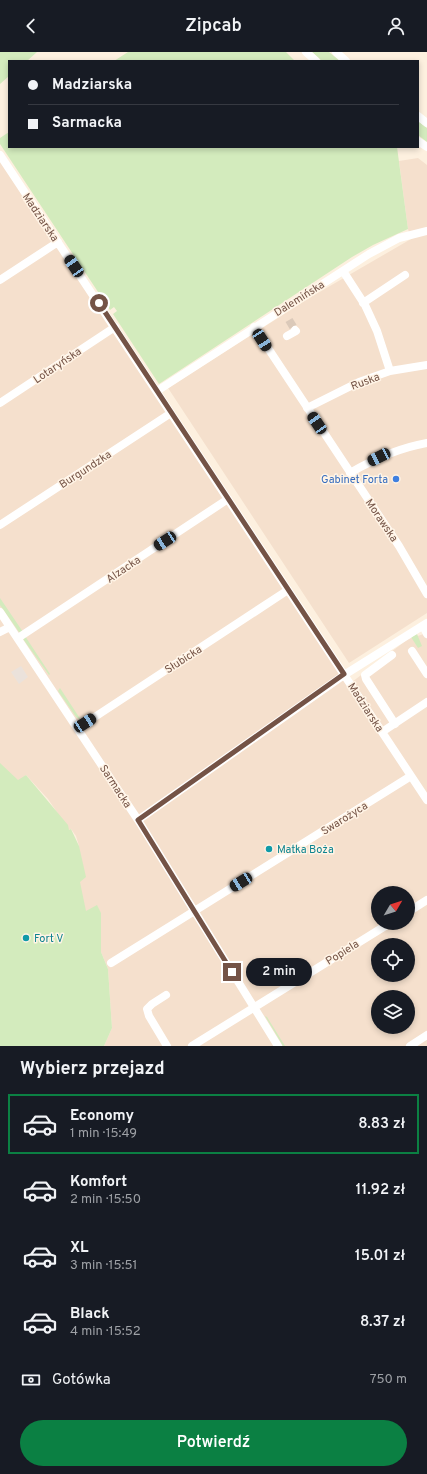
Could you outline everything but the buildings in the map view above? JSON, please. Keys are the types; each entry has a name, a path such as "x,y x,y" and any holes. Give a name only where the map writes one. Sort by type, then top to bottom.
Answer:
{"street":[{"path":"306,52 315,60"},
{"path":"336,52 345,60"},
{"path":"419,117 427,123"},
{"path":"419,141 427,147"},
{"name":"Madziarska","path":"0,154 427,800"},
{"name":"Dalemińska","path":"157,391 254,327 389,242 405,236 427,231"},
{"path":"0,280 58,242"},
{"path":"343,271 364,303 377,331 390,371"},
{"path":"364,303 405,275"},
{"name":"Lotaryńska","path":"0,403 114,327"},
{"name":"Morawska","path":"254,327 399,546 427,594"},
{"path":"287,336 296,331 295,330"},
{"name":"Ruska","path":"307,408 359,382 390,371 427,365"},
{"name":"Burgundzka","path":"0,525 171,413"},
{"path":"350,473 384,455 412,446 427,444"},
{"name":"Alzacka","path":"18,638 228,499"},
{"name":"Słubicka","path":"78,728 288,590"},
{"name":"Sarmacka","path":"0,612 138,820 278,1046"},
{"path":"138,820 344,674 425,624 427,634"},
{"path":"0,632 10,627"},
{"path":"412,651 427,674"},
{"path":"392,655 365,675 366,679 395,724"},
{"path":"382,732 427,702"},
{"name":"Swarożyca","path":"111,963 411,776"},
{"path":"415,908 427,900"},
{"name":"Popiela","path":"192,1046 379,930"},
{"path":"166,995 147,1009 149,1016 167,1046"},
{"path":"410,1046 427,1035"}],"shaded area":[{"path":"0,155 352,682 408,639 427,633 427,1046 104,1046 112,1028 108,969 101,952 101,913 84,913 75,896 79,846 76,836 71,829 69,830 48,799 26,775 20,780 16,780 0,769"},
{"path":"418,158 427,165 427,613 349,663 168,388 311,297 411,239 408,229 399,161"},
{"path":"21,666 28,677 19,684 11,672"}],"green space":[{"path":"0,52 37,52 28,60 8,60 8,77 0,84"},
{"path":"128,52 286,52 294,60 116,60"},
{"path":"312,52 329,52 339,60 321,60"},
{"path":"419,122 427,128 427,142 419,136"},
{"path":"8,133 8,148 397,148 408,229 373,245 352,257 159,384 113,314 117,311 114,307 110,310 0,144 0,138"},
{"path":"0,598 23,632 19,632 0,605"},
{"path":"417,634 422,646 418,648 411,637"},
{"path":"25,636 50,674 49,675 23,639"},
{"path":"60,688 81,720 76,717 58,691"},
{"path":"0,763 18,780 26,775 68,825 69,830 71,829 79,846 86,877 80,882 86,911 97,905 101,913 101,952 108,969 112,1028 104,1046 0,1046"},
{"path":"265,1016 267,1017 285,1046 283,1046"}],"tunnel":[{"path":"289,320 295,330"}],"place":[{"name":"Gabinet Forta","path":"396,479"},
{"name":"Matka Boża","path":"269,849"},
{"name":"Fort V","path":"26,938"}],"route":[{"path":"99,303 344,674 138,820 232,972"}]}
